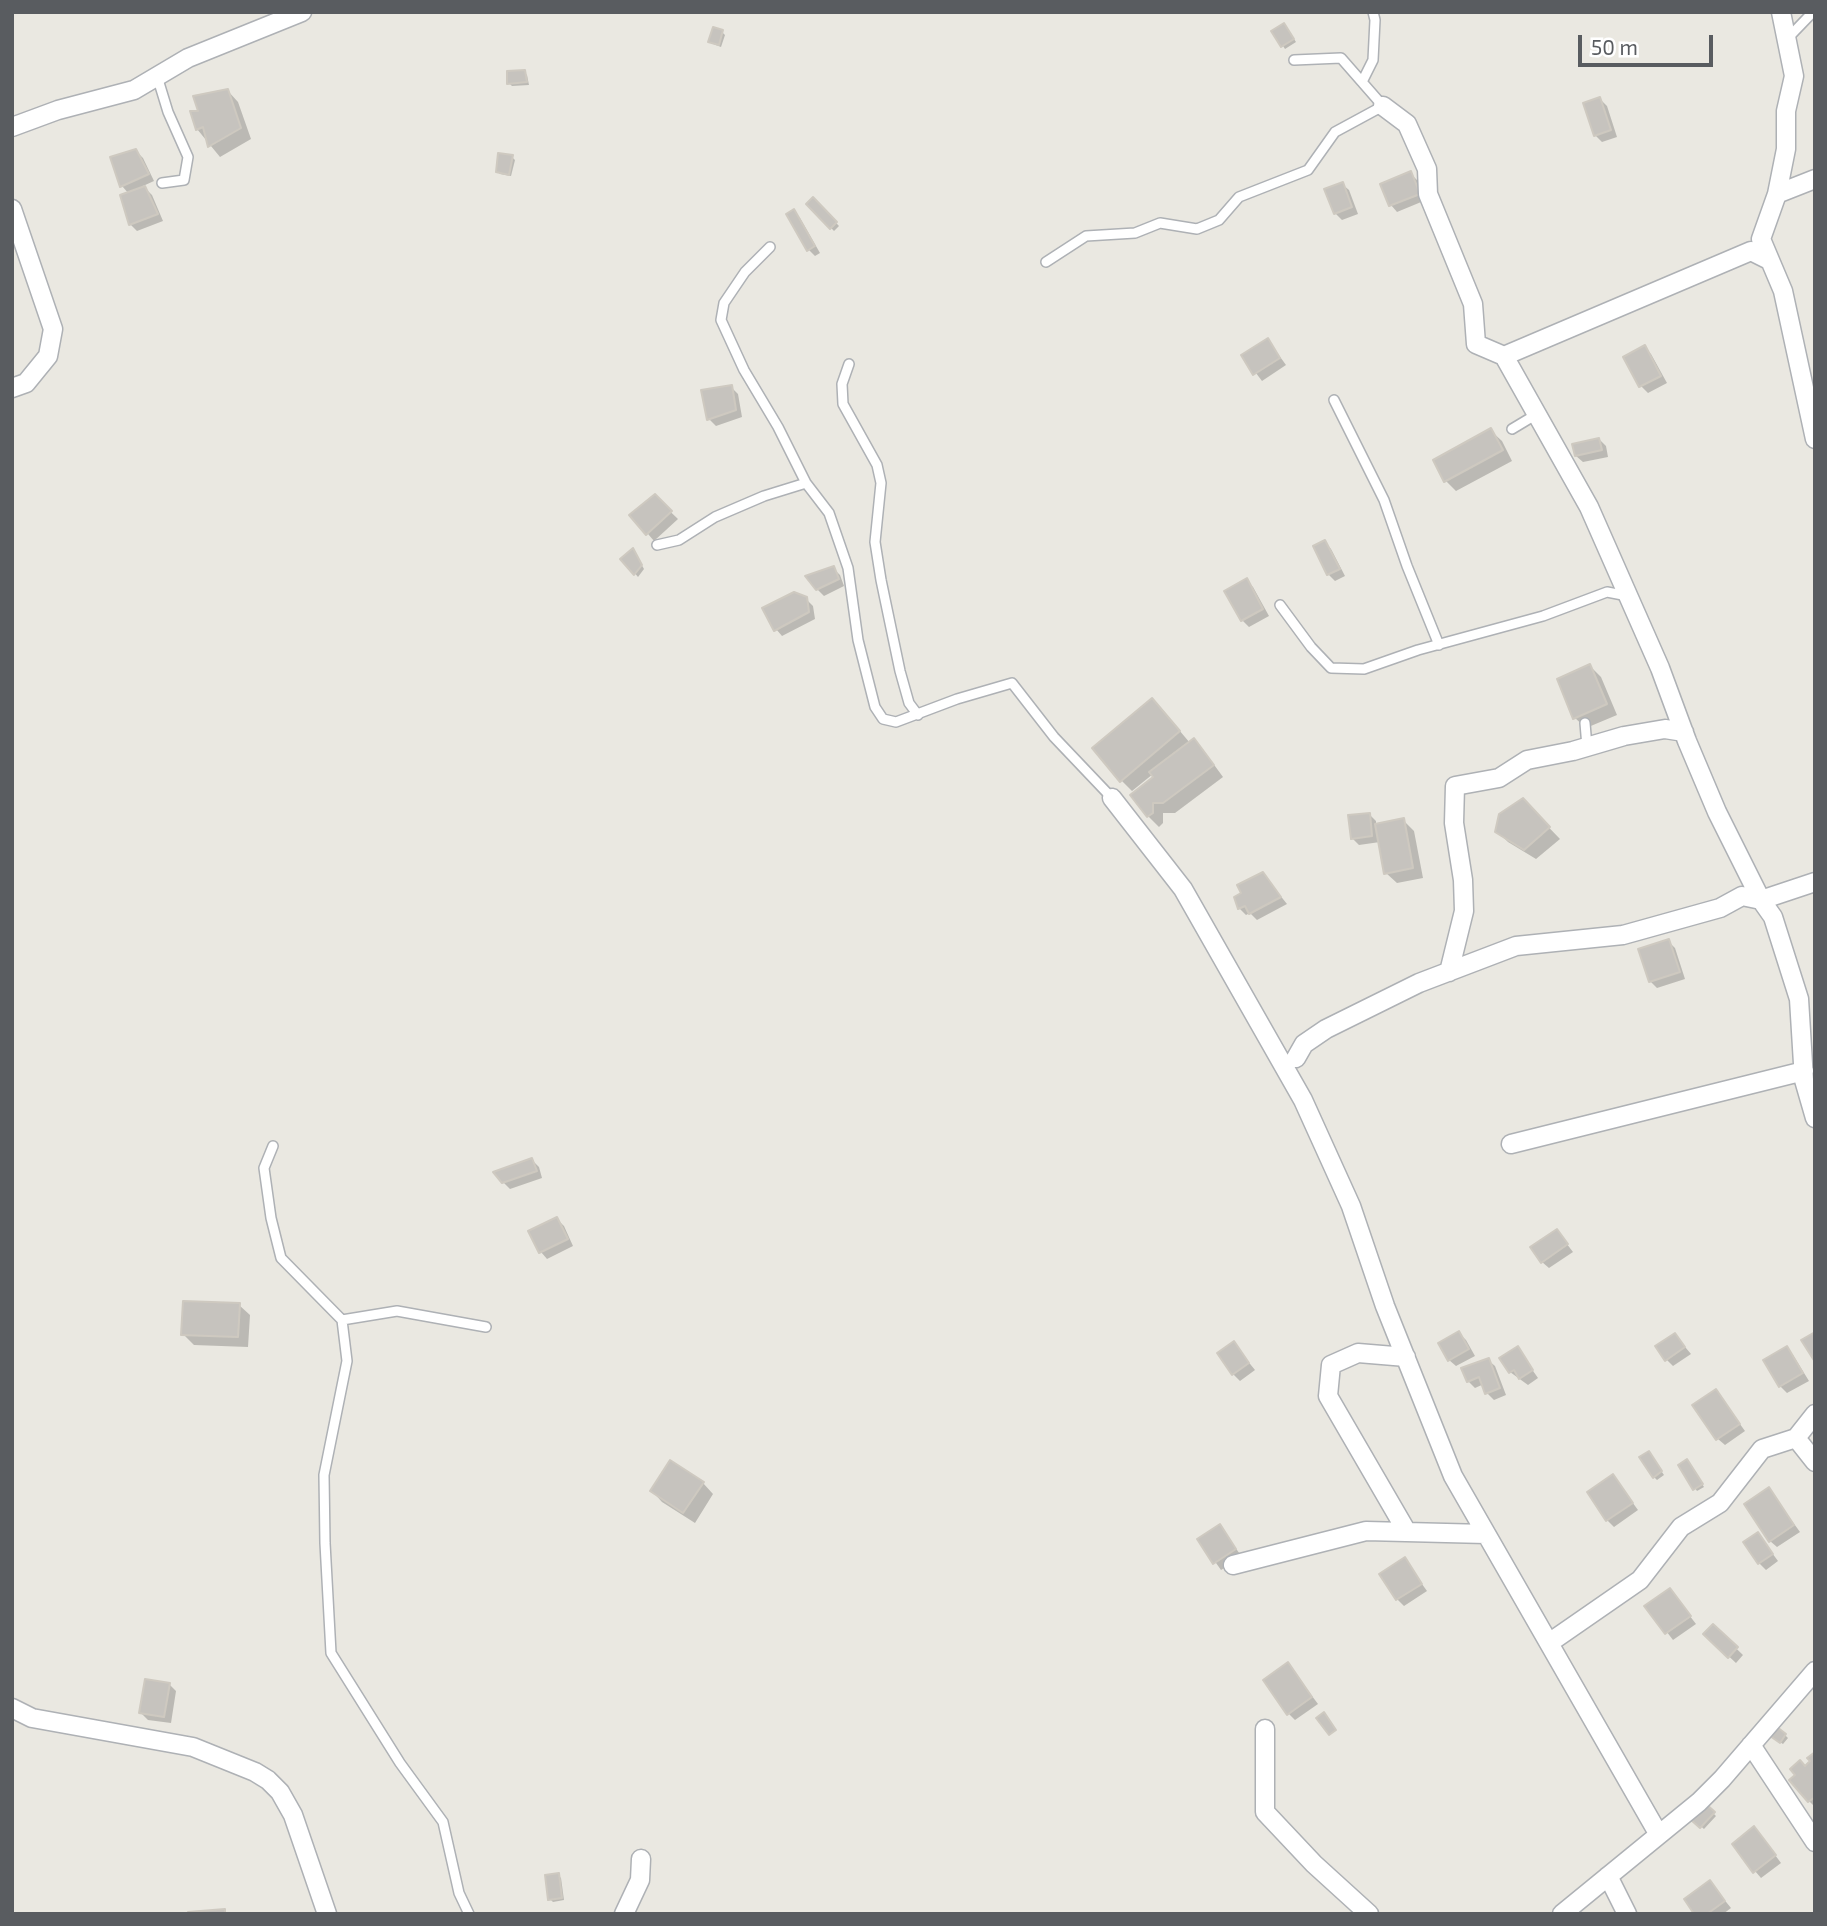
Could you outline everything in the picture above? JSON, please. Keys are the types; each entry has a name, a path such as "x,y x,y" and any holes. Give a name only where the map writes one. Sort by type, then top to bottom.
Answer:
{"street":[{"path":"12,127 58,110 134,90 188,58 275,18 302,12"},
{"path":"1504,356 1756,245 1777,194 1786,149 1786,111 1794,76 1782,12"},
{"path":"1383,106 1407,124 1427,169 1427,194 1473,304 1476,344 1504,356 1590,506 1660,668 1717,813 1761,900 1773,916 1799,999 1804,1071 1815,1118"},
{"path":"1777,194 1815,179"},
{"path":"12,209 53,329 48,356 26,383 12,388"},
{"path":"1756,245 1769,260 1783,291 1815,439"},
{"path":"1449,972 1464,911 1463,880 1454,823 1455,786 1499,778 1527,760 1624,736 1665,729 1684,732"},
{"path":"1112,798 1183,889 1303,1100 1351,1206 1385,1306 1452,1476 1659,1835"},
{"path":"1296,1058 1304,1044 1326,1029 1419,982 1516,946 1623,935 1720,908 1742,896 1761,900 1815,882"},
{"path":"1511,1144 1804,1071"},
{"path":"1406,1357 1358,1353 1331,1365 1328,1396 1407,1532"},
{"path":"1549,1643 1640,1580 1681,1527 1720,1503 1762,1449 1796,1438 1815,1414"},
{"path":"1796,1438 1815,1462"},
{"path":"1233,1564 1366,1531 1486,1534"},
{"path":"1562,1914 1699,1802 1815,1671"},
{"path":"12,1708 32,1718 194,1747 268,1780 293,1815 327,1914"},
{"path":"1265,1730 1265,1812 1314,1864 1369,1914"},
{"path":"1751,1745 1815,1842"},
{"path":"624,1914 640,1880 641,1859"},
{"path":"1608,1876 1626,1914"}],"lane":[{"path":"1362,82 1373,60 1373,12"},
{"path":"1786,40 1813,12"},
{"path":"1046,262 1086,236 1135,233 1160,223 1197,229 1219,220 1238,197 1308,170 1335,132 1383,106 1341,58 1294,60"},
{"path":"157,76 168,111 188,157 184,180 162,183"},
{"path":"770,247 745,272 724,303 721,320 744,370 778,427 806,482 829,513 848,568 858,640 875,707 883,719 896,722 957,699 1012,683 1054,737 1112,798"},
{"path":"849,364 842,384 843,404 877,465 881,483 875,542 900,671 909,703 918,715"},
{"path":"1334,400 1384,499 1439,645"},
{"path":"1512,429 1537,414"},
{"path":"657,545 679,540 715,517 806,482"},
{"path":"1280,605 1311,647 1331,668 1364,669 1439,645 1543,617 1607,592 1629,597"},
{"path":"1585,723 1587,747"},
{"path":"273,1146 264,1168 271,1218 281,1258 342,1320 347,1361 324,1475 331,1653 400,1763 443,1822 459,1893 469,1914"},
{"path":"342,1320 397,1311 486,1327"}],"building":[{"path":"1284,23 1294,39 1281,47 1271,31"},
{"path":"713,27 723,30 719,45 708,42"},
{"path":"525,70 527,82 507,84 507,71"},
{"path":"228,89 241,128 208,147 203,127 196,130 190,111 198,111 193,96"},
{"path":"1600,97 1611,130 1594,136 1583,103"},
{"path":"136,149 149,174 120,187 110,157"},
{"path":"498,153 513,155 509,175 496,172"},
{"path":"1411,171 1420,194 1389,206 1380,184"},
{"path":"1343,182 1352,207 1334,214 1324,189"},
{"path":"145,186 158,214 129,225 120,195"},
{"path":"813,197 837,222 830,229 806,204"},
{"path":"794,209 815,246 807,251 786,214"},
{"path":"1268,338 1280,358 1253,375 1241,355"},
{"path":"1645,345 1661,376 1639,387 1623,357"},
{"path":"732,385 736,410 707,420 701,390"},
{"path":"1491,428 1503,450 1444,482 1433,460"},
{"path":"1599,438 1602,450 1575,456 1572,444"},
{"path":"655,494 672,511 646,535 629,515"},
{"path":"1325,540 1340,569 1327,575 1313,546"},
{"path":"633,548 642,565 634,575 620,559"},
{"path":"834,566 839,579 816,590 805,576"},
{"path":"1247,578 1263,609 1241,621 1224,591"},
{"path":"794,592 807,597 809,612 774,631 762,608"},
{"path":"1590,664 1607,704 1573,719 1557,679"},
{"path":"1152,698 1180,731 1120,782 1092,748"},
{"path":"1194,738 1214,765 1163,803 1153,803 1153,813 1147,817 1130,795 1153,777 1149,772"},
{"path":"1523,798 1550,827 1524,850 1495,832 1499,814"},
{"path":"1370,813 1372,836 1351,839 1348,815"},
{"path":"1404,818 1413,868 1384,874 1375,824"},
{"path":"1263,872 1281,897 1249,914 1245,906 1238,909 1234,897 1241,893 1237,885"},
{"path":"1669,939 1680,972 1649,982 1638,949"},
{"path":"532,1158 537,1171 502,1183 493,1172"},
{"path":"557,1217 568,1239 539,1253 528,1231"},
{"path":"1557,1229 1568,1244 1541,1263 1530,1247"},
{"path":"183,1301 240,1303 238,1337 181,1335"},
{"path":"1459,1331 1469,1349 1448,1361 1438,1343"},
{"path":"1815,1332 1815,1362 1801,1340"},
{"path":"1675,1333 1685,1347 1665,1361 1655,1346"},
{"path":"1234,1341 1249,1363 1232,1375 1217,1353"},
{"path":"1518,1346 1533,1370 1519,1379 1514,1370 1509,1373 1499,1358"},
{"path":"1787,1346 1803,1373 1779,1387 1763,1360"},
{"path":"1489,1358 1500,1388 1485,1394 1479,1377 1467,1382 1461,1368"},
{"path":"1716,1389 1740,1424 1716,1440 1692,1405"},
{"path":"1649,1451 1662,1471 1653,1478 1639,1457"},
{"path":"1687,1459 1703,1484 1693,1490 1678,1465"},
{"path":"670,1460 704,1482 683,1513 650,1491"},
{"path":"1613,1474 1633,1503 1606,1521 1587,1492"},
{"path":"1769,1487 1794,1525 1769,1542 1744,1504"},
{"path":"1220,1524 1236,1549 1213,1564 1197,1539"},
{"path":"1758,1532 1773,1554 1758,1564 1743,1542"},
{"path":"1405,1557 1422,1584 1396,1600 1379,1574"},
{"path":"1670,1588 1691,1616 1665,1634 1644,1606"},
{"path":"1713,1624 1738,1647 1728,1658 1703,1634"},
{"path":"1288,1662 1312,1697 1287,1715 1263,1680"},
{"path":"145,1679 170,1683 164,1717 139,1713"},
{"path":"1324,1712 1336,1730 1329,1735 1316,1718"},
{"path":"1777,1727 1786,1734 1780,1743 1770,1736"},
{"path":"1815,1752 1815,1797 1808,1802 1789,1780 1795,1775 1790,1769 1800,1760 1805,1766 1810,1761 1807,1758"},
{"path":"1706,1804 1715,1812 1700,1828 1691,1820"},
{"path":"1754,1826 1776,1855 1753,1873 1732,1844"},
{"path":"559,1873 562,1898 548,1900 545,1875"},
{"path":"1710,1880 1725,1901 1707,1914 1694,1914 1684,1899"},
{"path":"225,1909 225,1914 188,1914 188,1912"}]}
